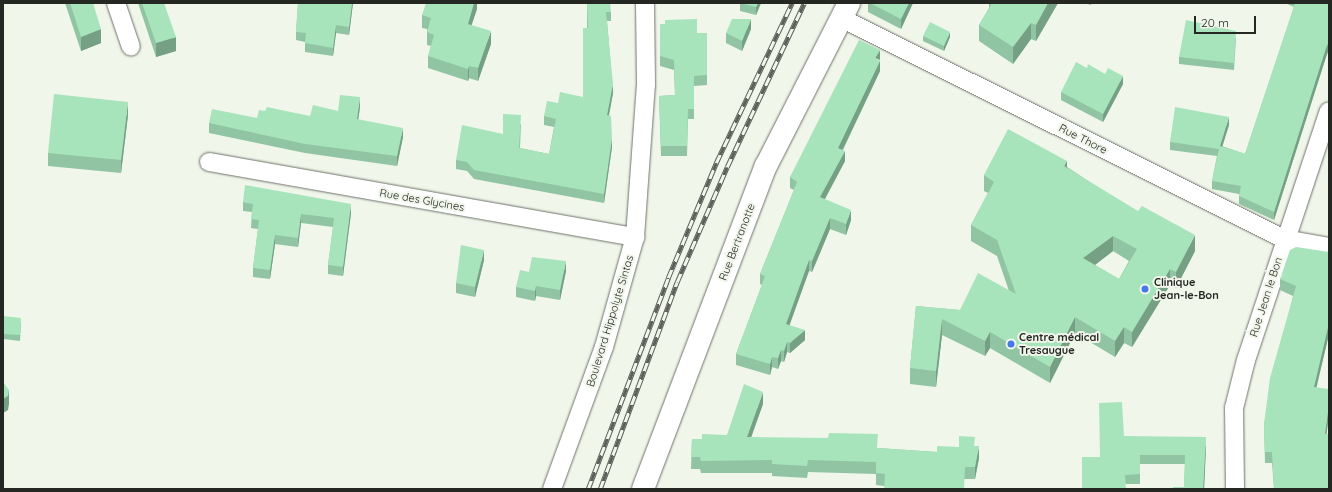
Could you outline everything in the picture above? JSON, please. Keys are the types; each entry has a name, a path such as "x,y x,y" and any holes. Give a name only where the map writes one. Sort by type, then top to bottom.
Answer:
{"street":[{"path":"116,3 131,47"},
{"name":"Boulevard Hippolyte Sintas","path":"552,489 604,347 634,238 646,85 645,3"},
{"name":"Rue Thore","path":"845,10 1284,240 1329,247"},
{"name":"Rue Bertranotte","path":"643,489 766,166 845,10"},
{"name":"Rue Jean le Bon","path":"1235,489 1234,408 1284,240 1329,111"},
{"name":"Rue des Glycines","path":"209,162 634,238"}],"building":[{"path":"70,3 93,3 101,29 81,37"},
{"path":"142,3 164,3 176,37 156,43"},
{"path":"298,3 352,3 349,27 336,25 333,48 305,43 306,33 296,32"},
{"path":"426,3 474,3 468,24 491,31 478,68 469,66 468,69 428,56 434,35 427,32 431,18 422,15"},
{"path":"587,3 610,3 611,12 606,12 613,84 607,115 611,116 612,138 604,194 474,170 467,162 456,160 462,125 503,134 503,114 521,115 519,148 549,154 556,119 544,116 547,101 558,103 560,92 583,97 583,28 588,28"},
{"path":"740,3 758,3 756,7"},
{"path":"870,3 909,3 901,19"},
{"path":"992,3 1048,3 1036,25 1031,23 1013,47 979,25"},
{"path":"1295,3 1329,3 1329,41 1274,212 1239,196 1241,186 1212,181 1219,149 1170,142 1175,107 1229,117 1220,146 1245,154"},
{"path":"697,19 697,33 707,33 707,75 694,76 694,109 688,109 687,146 661,146 659,96 675,95 674,60 660,56 660,24 665,24 665,20"},
{"path":"732,19 751,19 742,41 726,33"},
{"path":"1186,20 1236,31 1234,63 1179,57"},
{"path":"930,22 950,32 944,46 923,36"},
{"path":"859,40 880,50 875,58 880,61 838,148 845,151 820,197 851,210 846,224 830,218 812,261 809,260 786,324 805,330 790,343 787,342 784,351 781,350 778,358 772,357 770,364 736,354 765,276 760,274 797,182 790,177"},
{"path":"1076,62 1087,68 1088,64 1105,74 1108,68 1123,76 1103,114 1061,92"},
{"path":"54,94 128,102 121,160 48,153"},
{"path":"340,95 360,97 357,119 403,128 397,156 305,144 209,123 212,109 257,118 259,110 265,111 267,107 310,116 313,105 338,111"},
{"path":"1008,129 1067,161 1064,166 1138,211 1142,206 1195,235 1176,272 1170,269 1132,332 1124,327 1115,341 1075,317 1050,367 990,332 985,341 942,319 936,371 910,368 916,306 960,310 978,273 1016,294 997,240 971,225 994,182 984,175","holes":["1113,236 1137,249 1119,279 1083,258"]},
{"path":"245,185 351,204 343,267 328,265 334,218 301,214 298,238 275,235 270,270 253,268 259,220 251,219 253,204 243,202"},
{"path":"461,245 484,250 475,287 456,283"},
{"path":"1296,247 1329,252 1329,323 1314,387 1329,389 1329,404 1325,434 1328,434 1329,489 1274,489 1272,452 1265,452 1264,424 1270,378 1296,286 1280,279 1290,250"},
{"path":"532,257 566,261 560,290 536,286 535,291 516,287 520,270 529,272"},
{"path":"3,316 21,318 20,335 3,334"},
{"path":"3,382 9,390 8,396 3,399"},
{"path":"744,384 763,392 747,437 828,438 829,433 878,434 877,448 937,452 937,446 959,447 959,436 975,437 974,446 979,446 975,467 965,467 964,489 884,489 885,474 876,473 876,462 808,460 807,466 772,464 772,460 701,461 700,457 691,457 692,439 702,439 702,434 727,435"},
{"path":"1122,402 1124,436 1206,437 1203,489 1173,489 1173,487 1184,487 1185,455 1140,455 1140,474 1125,475 1126,489 1082,489 1082,457 1100,457 1099,403"}],"railway":[{"path":"588,489 668,278 716,163 792,3"},
{"path":"600,489 677,282 727,167 804,3"}],"place":[{"name":"Clinique Jean-le-Bon","path":"1145,289"},
{"name":"Centre médical Tresaugue","path":"1011,344"}]}
